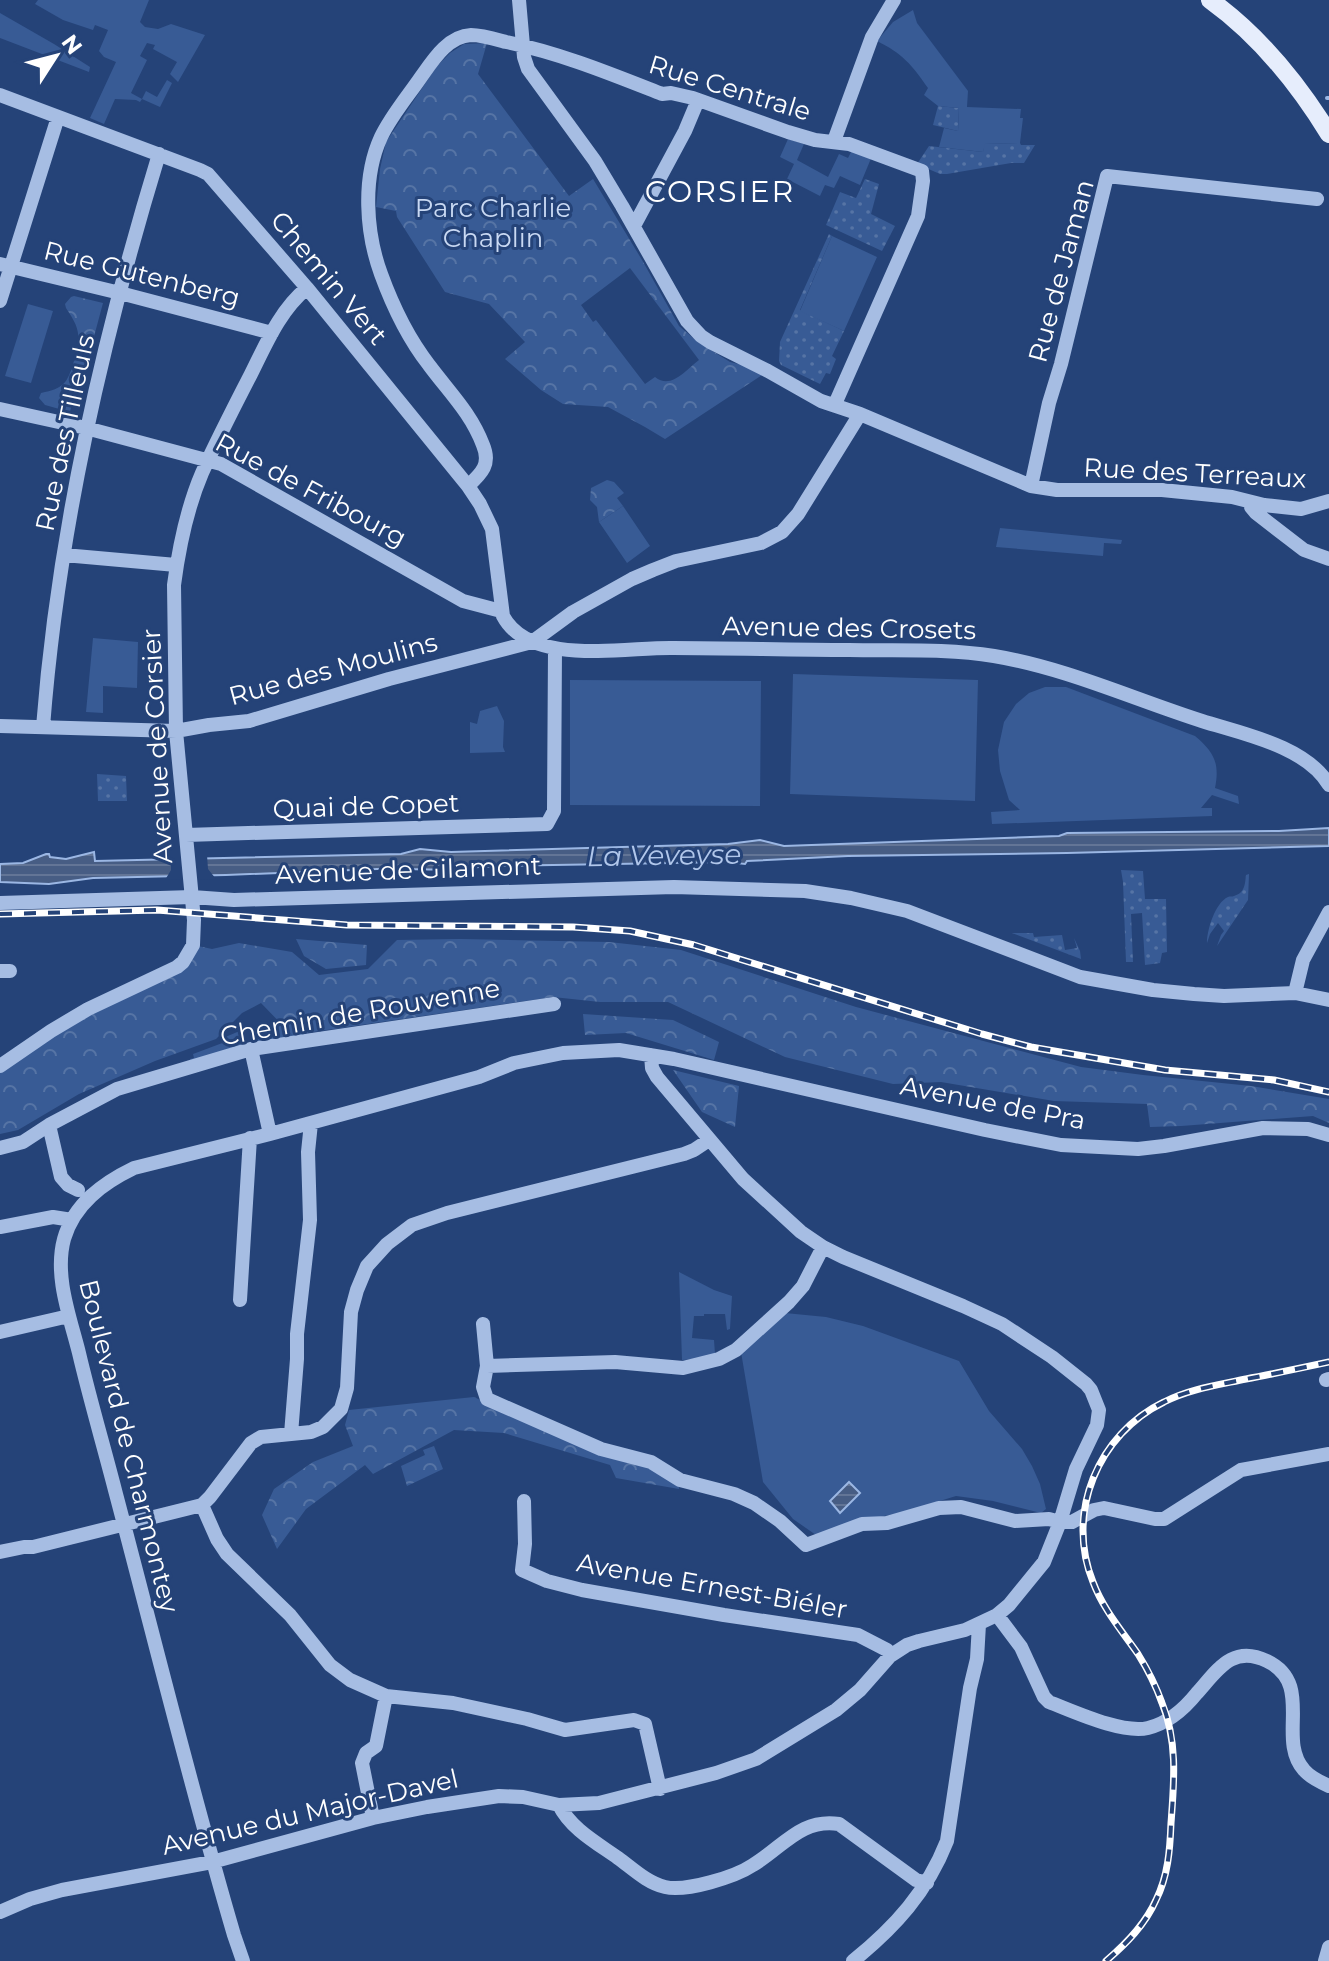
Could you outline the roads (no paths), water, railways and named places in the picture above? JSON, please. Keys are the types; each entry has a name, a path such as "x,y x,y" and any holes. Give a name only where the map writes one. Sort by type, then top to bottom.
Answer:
{"main road":[{"path":"1210,0 1276,59 1301,90 1329,134"}],"street":[{"name":"Rue des Terreaux","path":"519,0 528,69 595,161 682,313 701,336 813,396 1031,486 1057,490 1162,490 1232,497 1301,509 1329,501"},
{"path":"842,142 872,37 894,0"},
{"name":"Rue Centrale","path":"468,486 486,466 484,447 467,412 419,353 394,308 374,251 368,211 372,168 381,137 435,57 450,42 469,35 523,45 662,94 671,93 698,100 815,140 842,142 922,171 918,216 835,404"},
{"name":"Chemin Vert","path":"0,95 208,174 307,288 468,486 492,529 501,611"},
{"path":"634,226 685,131 698,100"},
{"path":"0,301 6,265 58,117"},
{"name":"Rue des Tilleuls","path":"43,727 64,555 86,428 126,267 159,154"},
{"name":"Rue de Jaman","path":"1031,486 1107,176 1317,199"},
{"name":"Rue Gutenberg","path":"6,265 272,333"},
{"name":"Avenue de Corsier","path":"0,1066 88,1009 169,972 183,962 193,945 194,920 176,731 176,565 183,529 202,472 272,333 293,300 307,288"},
{"name":"Rue de Fribourg","path":"0,409 221,464 463,601 501,611"},
{"path":"501,611 510,627 532,642 573,612 632,579 676,561 761,543 782,532 798,514 860,414"},
{"path":"1250,502 1256,513 1304,550 1329,559"},
{"path":"64,555 176,565"},
{"name":"Rue des Moulins","path":"0,726 176,731 262,718 354,689 532,642"},
{"name":"Avenue des Crosets","path":"532,642 555,649 584,650 940,650 996,656 1060,671 1281,747 1316,769 1329,785"},
{"name":"Quai de Copet","path":"187,841 547,824 554,811 555,649"},
{"name":"Avenue de Gilamont","path":"0,903 191,892 234,900 674,887 805,891 907,911 1080,977 1194,994 1295,993 1329,1000"},
{"path":"1295,993 1303,960 1329,912"},
{"name":"Chemin de Rouvenne","path":"0,1148 23,1142 117,1089 251,1049 554,1004"},
{"path":"251,1049 270,1134"},
{"name":"Boulevard de Charmontey","path":"243,1961 212,1862 69,1316 61,1259 72,1220 96,1191 134,1168 479,1077 514,1063 563,1053 619,1050 651,1055"},
{"name":"Avenue de Pra","path":"651,1055 1061,1145 1138,1149 1263,1128 1308,1129 1329,1135"},
{"name":"Avenue du Major-Davel","path":"0,1912 62,1890 212,1862 373,1818 485,1797 523,1797 559,1805 599,1803 716,1773 756,1759 836,1710 860,1690 890,1656 907,1645 965,1630 997,1615 1044,1562 1076,1469 1099,1417 1095,1398 1086,1384 1002,1324 858,1264 801,1232 761,1197 709,1140 657,1077 652,1068 651,1055"},
{"path":"291,1434 297,1334 310,1220 308,1152 311,1123"},
{"path":"49,1125 61,1177 78,1190"},
{"path":"240,1300 250,1138"},
{"path":"0,1552 33,1547 202,1505 251,1443 261,1437 311,1432 323,1427 341,1409 347,1388 351,1312 367,1266 387,1244 412,1225 447,1213 684,1154 709,1140"},
{"path":"0,1227 53,1217 72,1220"},
{"path":"487,1366 615,1362 683,1368 719,1359 736,1350 789,1302 803,1286 823,1247"},
{"path":"0,1332 69,1316"},
{"path":"483,1324 487,1366 483,1387 487,1399 601,1449 651,1462 680,1480 734,1494 754,1503 806,1545 862,1524 887,1523 939,1508 961,1507 1015,1521 1049,1519 1072,1522 1104,1508 1164,1519 1241,1470 1329,1454"},
{"name":"Avenue Ernest-Biéler","path":"524,1501 522,1570 547,1581 724,1615 858,1635 887,1650 890,1656"},
{"path":"202,1505 227,1554 290,1615 330,1665 350,1680 386,1696 453,1703 565,1730 634,1720 645,1724 660,1789"},
{"path":"997,1615 1021,1647 1049,1702 1126,1729 1148,1728 1168,1719 1189,1702 1213,1672 1227,1661 1250,1656 1271,1663 1282,1672 1292,1690 1294,1745 1298,1760 1304,1770 1329,1786"},
{"path":"853,1961 895,1923 927,1883 947,1841 977,1659 979,1624"},
{"path":"373,1818 362,1763 366,1753 376,1746 386,1696"},
{"path":"559,1805 579,1830 649,1880 665,1887 696,1886 751,1867 806,1826 828,1822 839,1824 916,1880 927,1883"},
{"path":"1325,1961 1329,1947"}],"water":[{"name":"La Veveyse","path":"1329,828 1329,846 848,856 747,861 745,864 402,868 93,878 49,884 0,882 0,864 23,863 46,854 66,859 94,852 95,861 401,854 420,849 451,852 728,844 760,840 784,846 1059,836 1067,833"},
{"path":"849,1482 860,1493 840,1513 830,1501"}],"railway":[{"path":"0,914 157,910 347,925 573,927 630,931 694,945 1031,1047 1165,1070 1274,1080 1329,1092"},
{"path":"1106,1961 1141,1926 1160,1891 1168,1863 1174,1763 1171,1733 1157,1690 1138,1654 1102,1601 1085,1556 1083,1529 1093,1478 1121,1434 1141,1416 1164,1402 1204,1388 1329,1362"}],"district":[{"name":"CORSIER","path":"720,192"}],"park label":[{"name":"Parc Charlie Chaplin","path":"493,223"}]}
